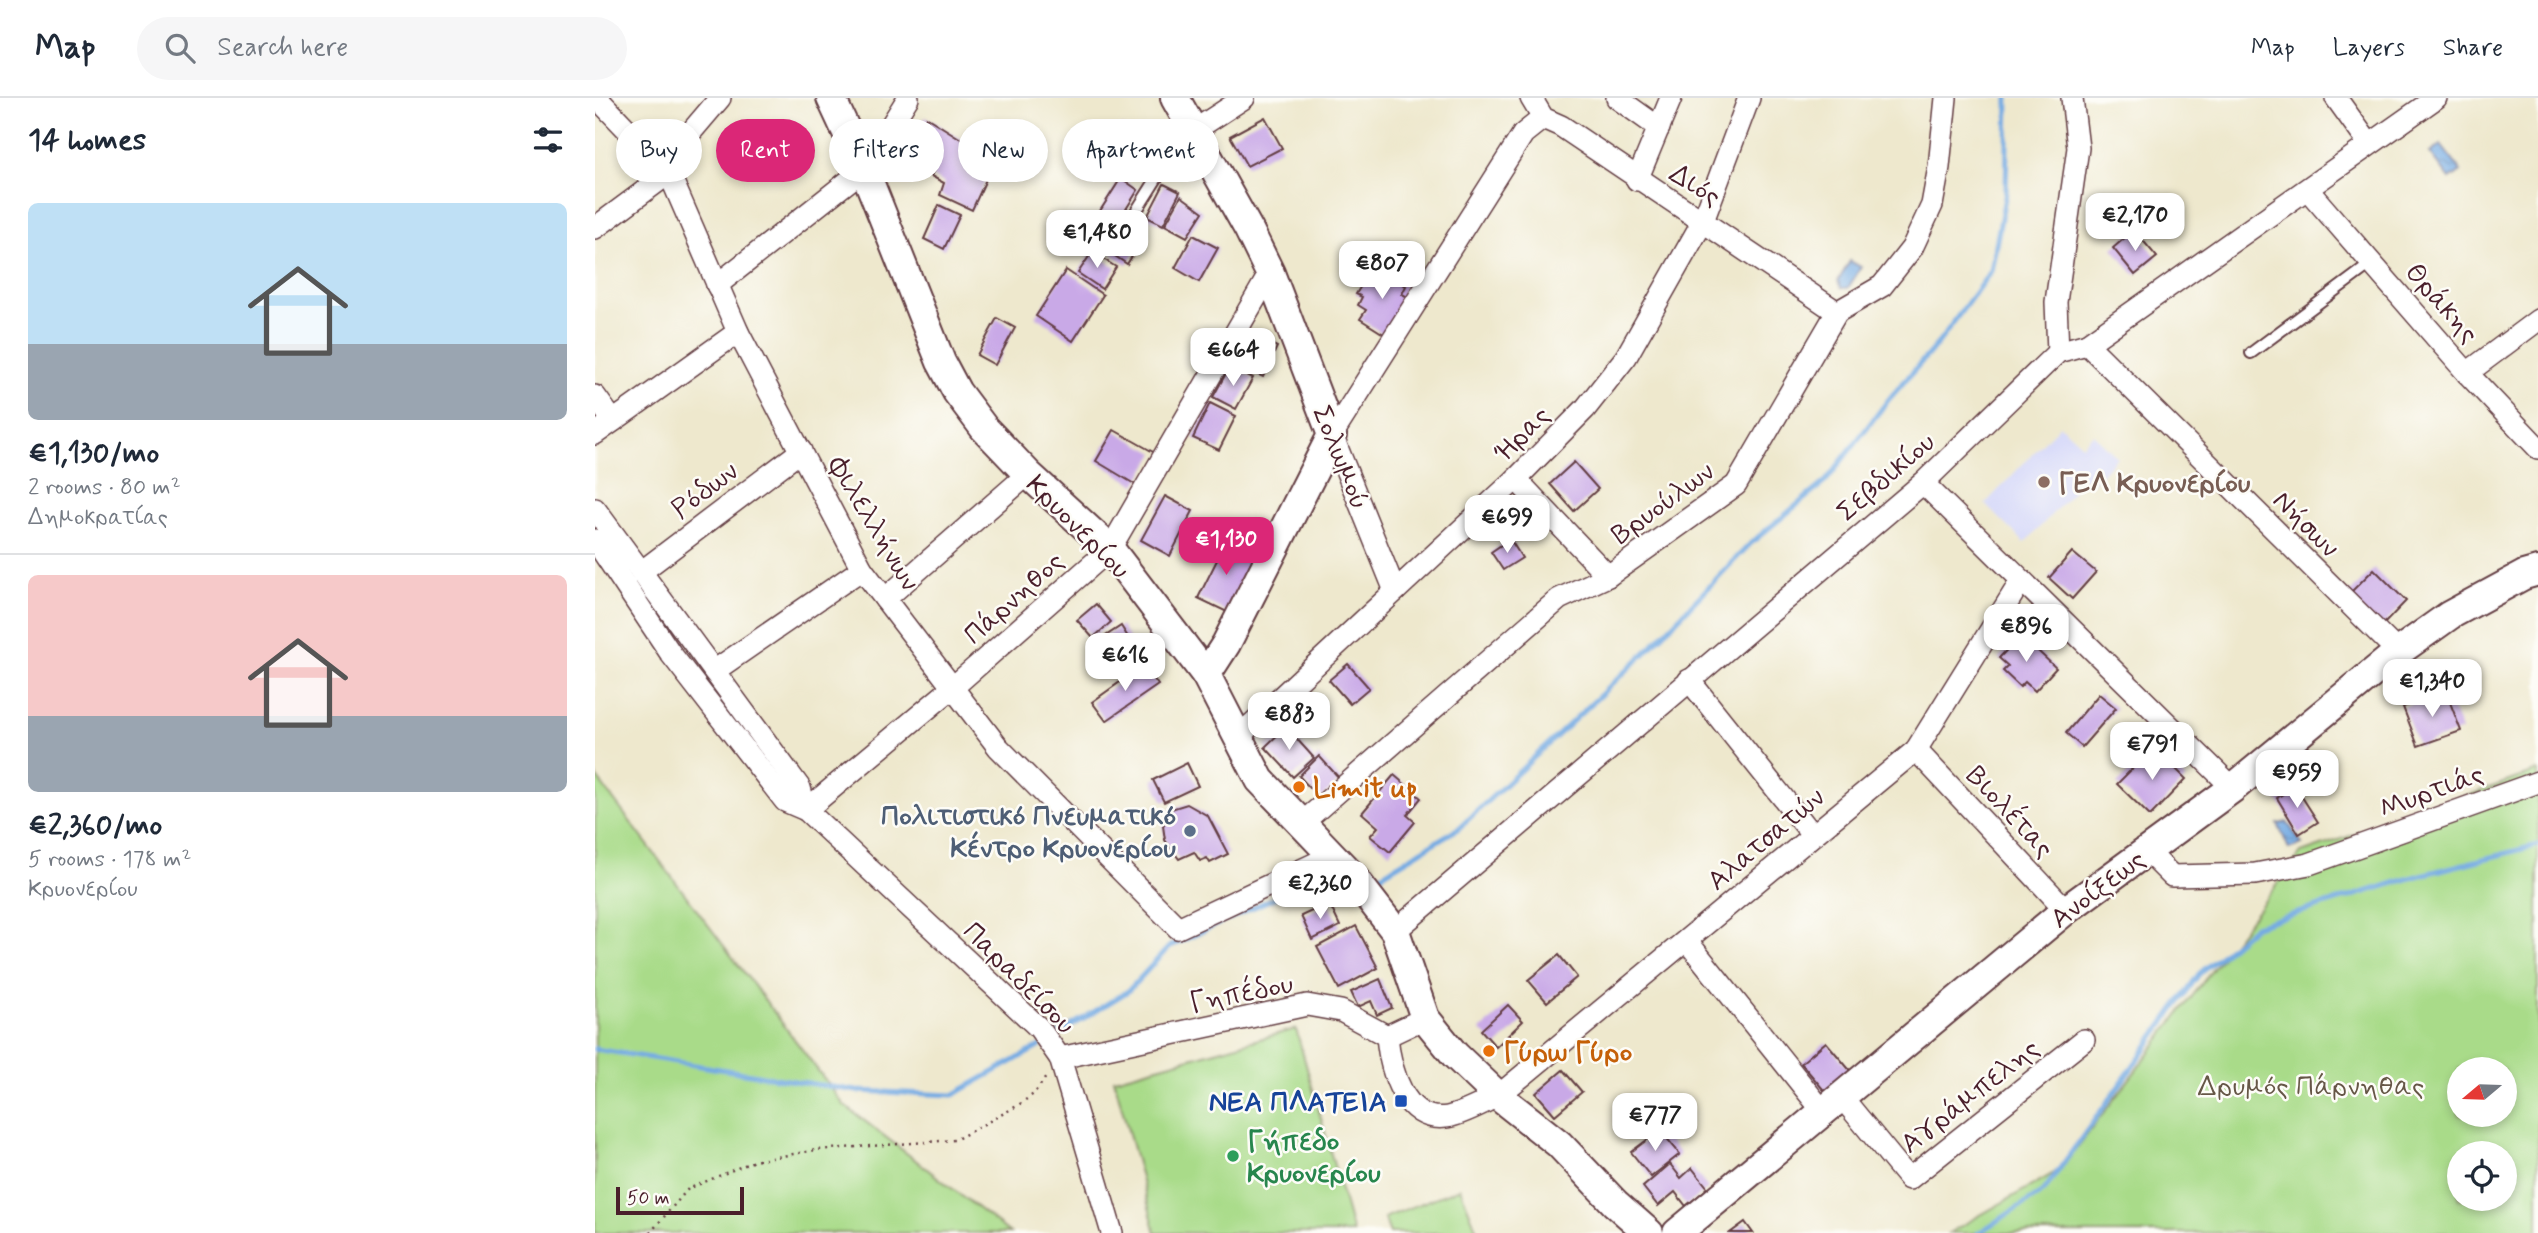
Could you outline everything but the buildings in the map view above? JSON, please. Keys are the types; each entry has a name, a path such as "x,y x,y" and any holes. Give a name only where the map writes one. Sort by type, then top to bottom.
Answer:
{"main road":[{"name":"Κρυονερίου","path":"831,98 841,119"},
{"name":"Σολωμού","path":"1175,98 1188,119"},
{"name":"Σολωμού","path":"1219,176 1270,273 1332,435"},
{"name":"Κρυονερίου","path":"869,182 952,382 983,428 1028,474 1110,549 1206,675 1260,780 1354,878 1395,931 1425,1018 1455,1055 1498,1096 1559,1144 1615,1203 1649,1233"},
{"path":"1206,675 1226,644 1332,435"},
{"name":"Ανοίξεως","path":"1677,1233 2066,909 2233,788 2398,652 2450,615 2523,575 2538,571"}],"street":[{"name":"Φιλελλήνων","path":"597,98 617,119"},
{"path":"702,122 720,98"},
{"path":"895,119 908,98"},
{"path":"1207,119 1244,98"},
{"path":"1332,435 1523,134 1543,118 1531,98"},
{"path":"1617,98 1659,128"},
{"path":"1637,180 1671,98"},
{"name":"Ήρας","path":"1238,737 1516,479 1585,409 1626,357 1703,221 1749,98"},
{"name":"Βρυούλων","path":"1301,824 1559,599 1608,576 1736,485 1837,312 1882,286 1912,248 1932,205 1940,167 1945,98"},
{"path":"2058,352 2056,302 2078,148 2073,98"},
{"path":"2336,98 2369,144"},
{"name":"Σεβδικίου","path":"1395,931 1923,483 2058,352 2087,344 2436,98"},
{"name":"Διός","path":"1543,118 1561,126 1637,180 1703,221 1837,312"},
{"path":"595,228 650,182"},
{"name":"Φιλελλήνων","path":"672,182 738,332 862,569 997,747 1178,928 1331,856"},
{"path":"717,285 848,182"},
{"name":"Θράκης","path":"2308,190 2467,373 2538,448"},
{"name":"Πάρνηθος","path":"806,810 951,689 1110,549 1270,273"},
{"path":"2467,373 2538,320"},
{"path":"595,433 738,332"},
{"name":"Νήσων","path":"2087,344 2398,652"},
{"path":"595,396 613,421"},
{"name":"Σολωμού","path":"1332,435 1395,592"},
{"name":"Ρόδων","path":"641,572 801,452"},
{"path":"885,598 1028,474"},
{"path":"1516,479 1608,576"},
{"path":"1923,483 2233,788"},
{"name":"Παραδείσου","path":"595,509 800,788 806,810"},
{"name":"Παραδείσου","path":"595,540 671,654 785,802 806,810 1039,1028 1061,1058 1112,1233"},
{"path":"714,671 862,569"},
{"name":"Αλατσατών","path":"1387,1036 1390,1066 1395,1076 1409,1103 1428,1117 1448,1117 1498,1096 1916,750 2021,581"},
{"path":"1689,680 1812,834"},
{"name":"Βιολέτας","path":"1916,750 2066,909"},
{"name":"Μυρτιάς","path":"2147,851 2172,876 2255,874 2309,864 2538,782"},
{"name":"Αγράμπελης","path":"1687,941 1831,1102 1909,1179 2084,1040"},
{"name":"Γηπέδου","path":"1061,1058 1307,1005 1341,1011 1387,1036"},
{"path":"1387,1036 1425,1018"}],"lane":[{"path":"1106,249 1122,223 1130,221 1156,182"},
{"path":"2251,353 2372,264"}],"path":[{"path":"650,1233 688,1189 754,1161 815,1150 955,1140 1026,1100 1061,1058"}],"shaded area":[{"name":"ΓΕΛ Κρυονερίου","path":"2060,425 2082,445 2093,434 2117,457 2092,485 2085,479 2025,543 1985,504"}],"green space":[{"name":"Δρυμός Πάρνηθας","path":"2538,771 2538,1233 1949,1233 2061,1169 2301,853"},
{"path":"595,775 844,1105 1010,1233 595,1233"},
{"name":"Γήπεδο Κρυονερίου","path":"1296,1029 1353,1233 1156,1233 1114,1079"},
{"path":"1460,1188 1478,1233 1390,1233 1384,1218"}],"water":[{"path":"2441,145 2461,171 2450,179 2430,153"},
{"path":"1850,261 1861,267 1848,288 1841,288 1838,281"},
{"path":"2035,614 2057,635 2050,641 2041,640 2025,625"},
{"path":"2287,822 2302,844 2289,849 2278,824"}],"waterway":[{"path":"1367,879 1376,878 1459,828 1642,656 1751,543 1826,481 1889,399 1939,342 1991,271 2006,192 2008,98"},
{"path":"1978,1233 2043,1192 2199,974 2255,926 2417,876 2538,845"},
{"path":"1058,1034 1128,991 1169,947 1297,887 1345,881"},
{"path":"595,1049 857,1091 953,1095 1040,1046"}],"place":[{"name":"ΓΕΛ Κρυονερίου","path":"2044,482"},
{"name":"Limit up","path":"1299,787"},
{"name":"Πολιτιστικό Πνευματικό Κέντρο Κρυονερίου","path":"1190,831"},
{"name":"Γύρω Γύρο","path":"1489,1051"},
{"name":"ΝΕΑ ΠΛΑΤΕΙΑ","path":"1401,1101"},
{"name":"Γήπεδο Κρυονερίου","path":"1233,1156"}]}
